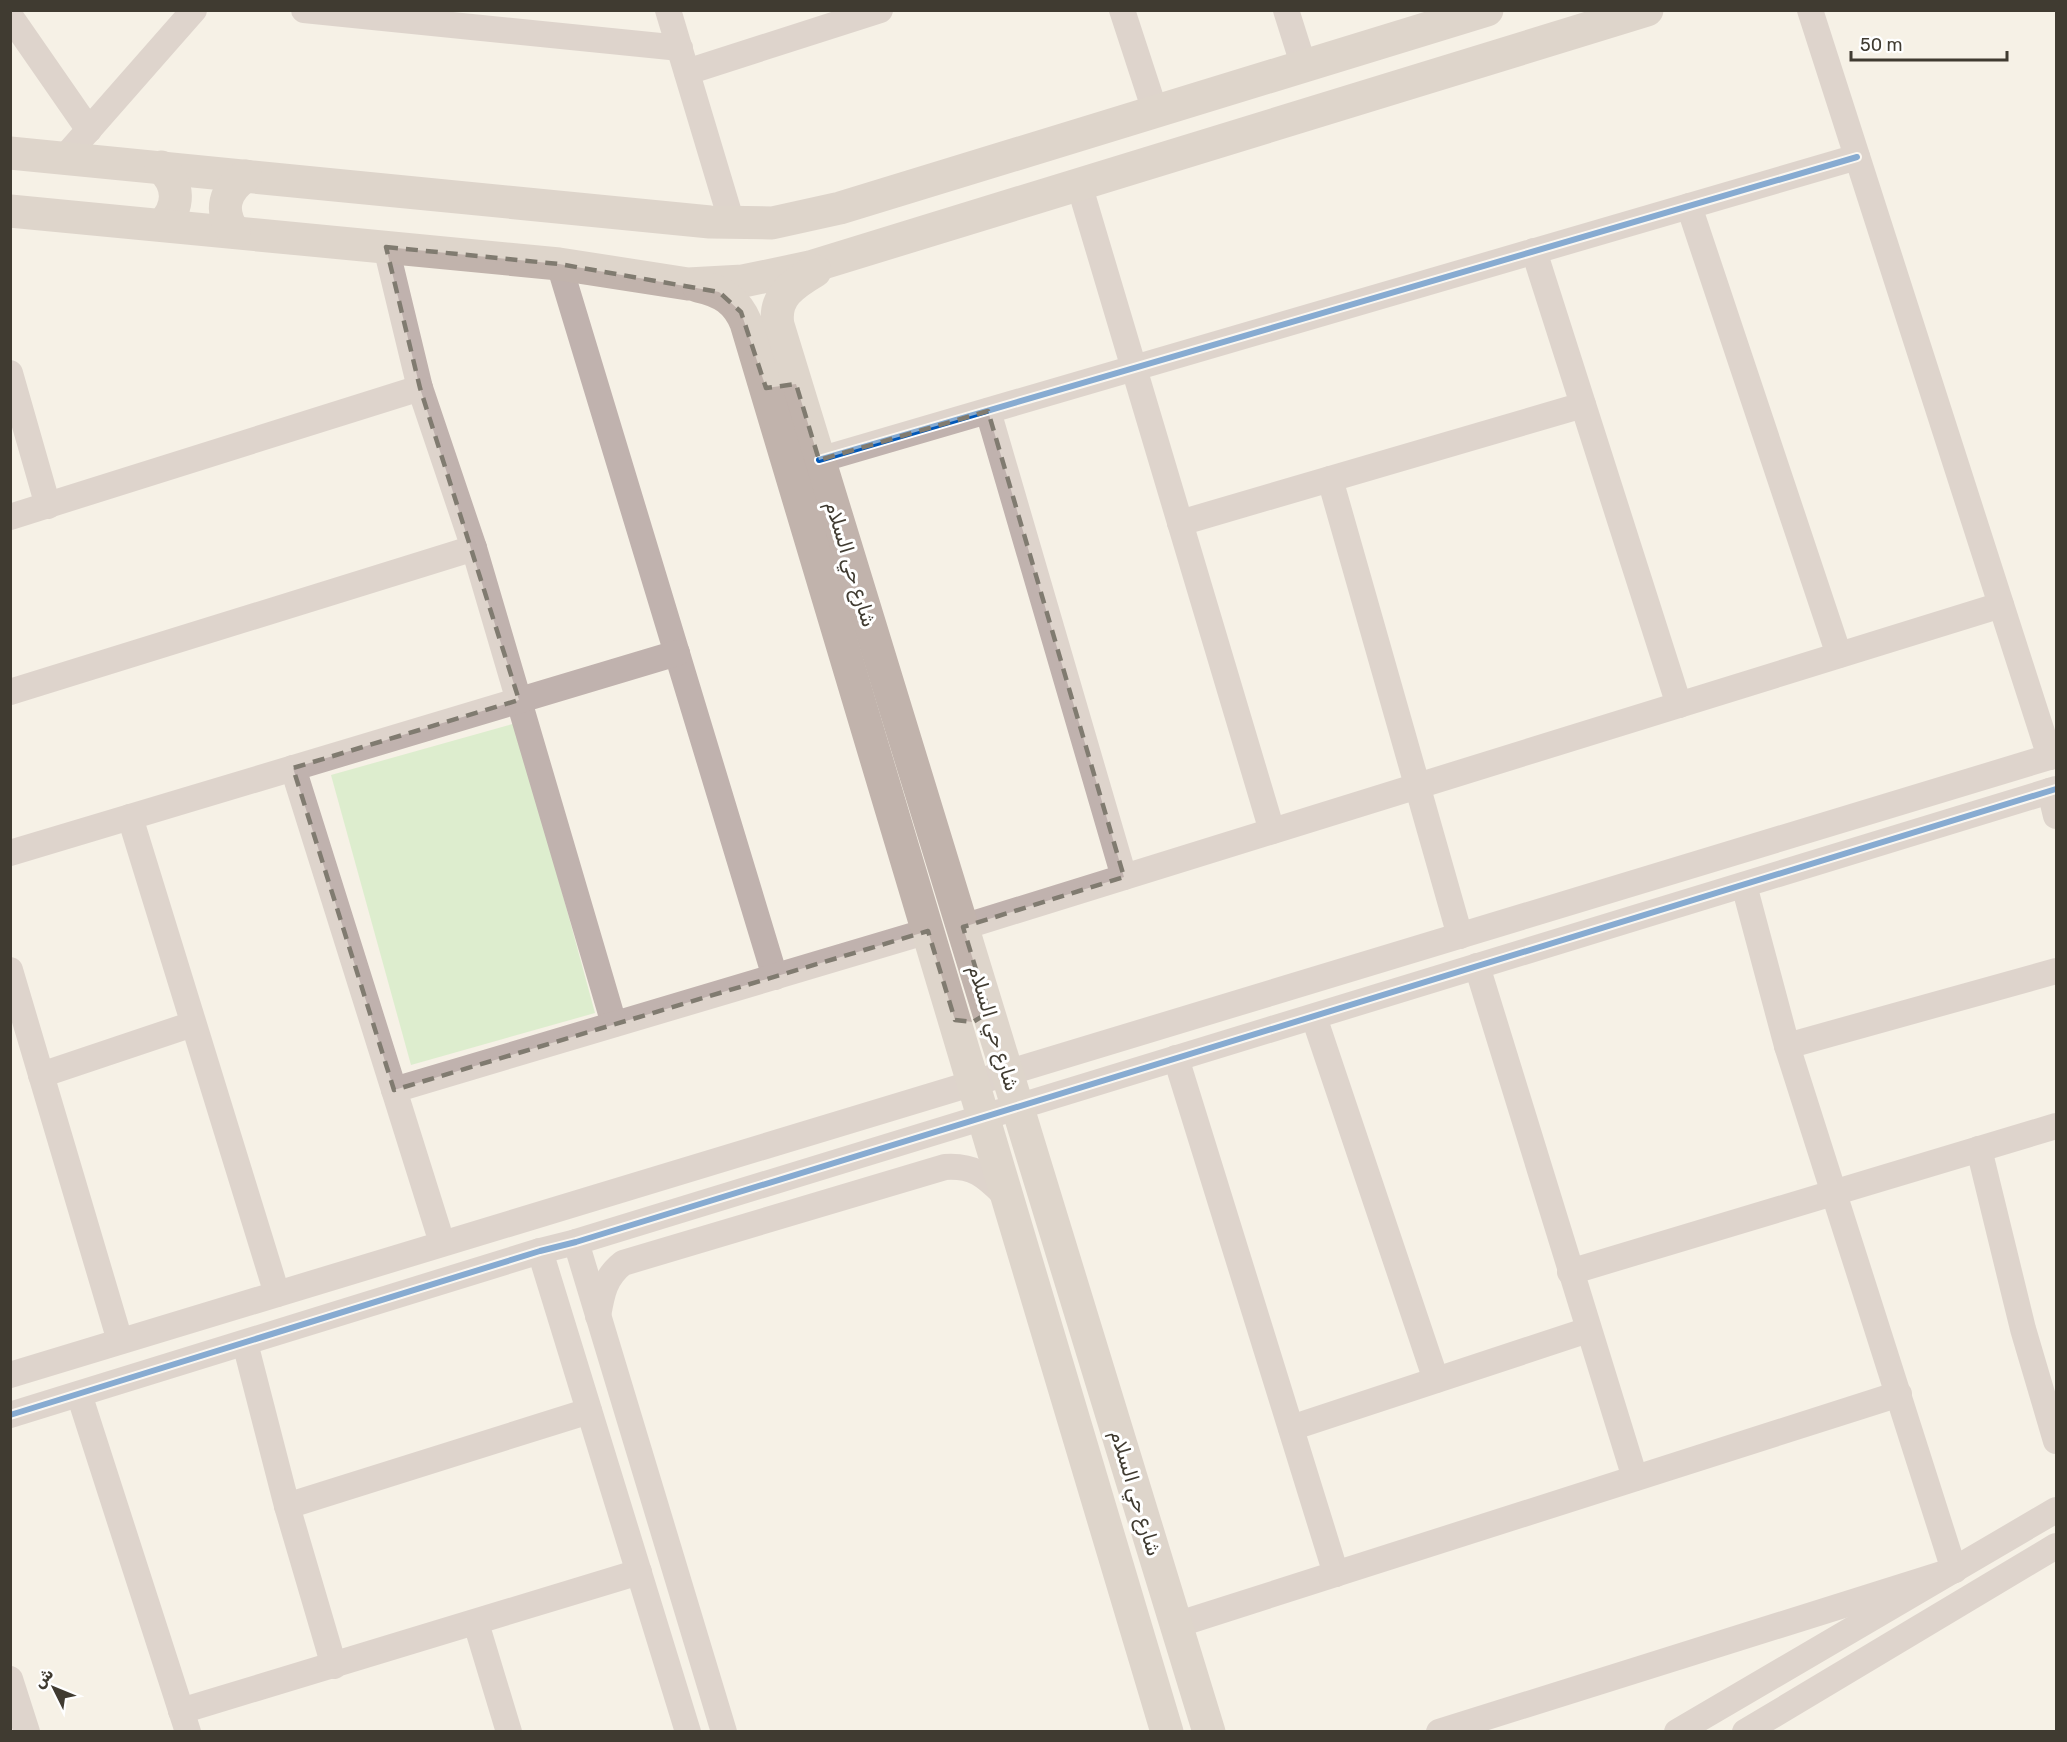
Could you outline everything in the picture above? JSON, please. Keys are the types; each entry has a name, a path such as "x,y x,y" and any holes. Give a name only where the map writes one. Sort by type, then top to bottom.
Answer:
{"main road":[{"path":"688,284 766,278 847,255 1647,10"},
{"path":"10,153 732,223 772,223 829,210 1231,89 1466,14"},
{"path":"1231,89 1224,105 1224,114 1227,122 1239,135"},
{"path":"1160,109 1179,120 1182,129 1181,146 1177,154"},
{"path":"161,167 174,185 177,196 175,207 162,225"},
{"path":"234,232 228,223 225,201 237,182 246,176"},
{"path":"10,212 559,264 688,284 719,292 735,303 782,387 928,931 1167,1731"},
{"name":"شارع حي السلام","path":"847,255 800,280 782,296 777,309 782,387 819,460 988,1012 1019,1069 1031,1103 1176,1625 1209,1731"},
{"path":"955,1020 973,1022 988,1012"}],"street":[{"path":"64,158 194,10"},
{"path":"304,10 493,20 683,60 880,10"},
{"path":"668,10 732,223"},
{"path":"1122,10 1160,109"},
{"path":"1286,10 1304,67"},
{"path":"10,1375 2053,756 2001,605 1810,10"},
{"path":"10,16 89,130"},
{"path":"819,460 1857,157"},
{"path":"1080,184 1272,831"},
{"path":"1689,206 1839,655"},
{"path":"386,247 420,388 474,548 614,1024"},
{"path":"1534,251 1679,705"},
{"path":"559,264 775,977"},
{"path":"10,373 48,506"},
{"path":"10,517 420,388"},
{"path":"1180,524 1583,405"},
{"path":"988,411 1124,877"},
{"path":"1330,480 1460,936"},
{"path":"10,692 474,548"},
{"path":"963,927 2001,605"},
{"path":"10,853 677,653"},
{"path":"293,768 438,1230"},
{"path":"10,1415 2053,790 2056,816"},
{"path":"1897,804 1890,813 1890,825 1893,831 1904,836"},
{"path":"1868,813 1881,824 1881,836 1874,845"},
{"path":"130,817 277,1294"},
{"path":"1744,885 1788,1046 1955,1570"},
{"path":"394,1090 928,931"},
{"path":"1477,966 1635,1478"},
{"path":"10,970 120,1341"},
{"path":"1788,1046 2056,971"},
{"path":"1314,1017 1436,1380"},
{"path":"41,1075 193,1024"},
{"path":"1176,1058 1336,1574"},
{"path":"942,1093 954,1099 959,1111 954,1124 948,1128"},
{"path":"1570,1272 2056,1126"},
{"path":"1979,1149 2023,1329 2056,1441"},
{"path":"598,1316 602,1292 610,1273 623,1263 945,1167 963,1166 977,1171 1008,1198"},
{"path":"576,1242 724,1731"},
{"path":"540,1251 688,1731"},
{"path":"1291,1428 1588,1330"},
{"path":"245,1343 287,1506 334,1666"},
{"path":"79,1394 184,1721 334,1666 639,1572"},
{"path":"1176,1625 1899,1394"},
{"path":"287,1506 589,1411"},
{"path":"616,1498 626,1504 638,1503 646,1495 648,1483"},
{"path":"1677,1731 2056,1510"},
{"path":"627,1535 640,1520 652,1521 663,1529"},
{"path":"1745,1731 2056,1545"},
{"path":"1438,1731 1955,1570"},
{"path":"476,1623 509,1731"},
{"path":"10,1679 27,1731"}],"highlighted area":[{"path":"386,247 559,264 719,292 741,312 766,388 796,384 819,460 988,411 1124,877 963,927 989,1012 973,1022 955,1020 928,931 394,1090 293,768 519,700 420,388"}],"green space":[{"path":"516,723 595,1013 411,1065 331,775"}],"cycle path":[{"path":"819,460 1857,157"},
{"path":"10,1415 2056,789"}]}
